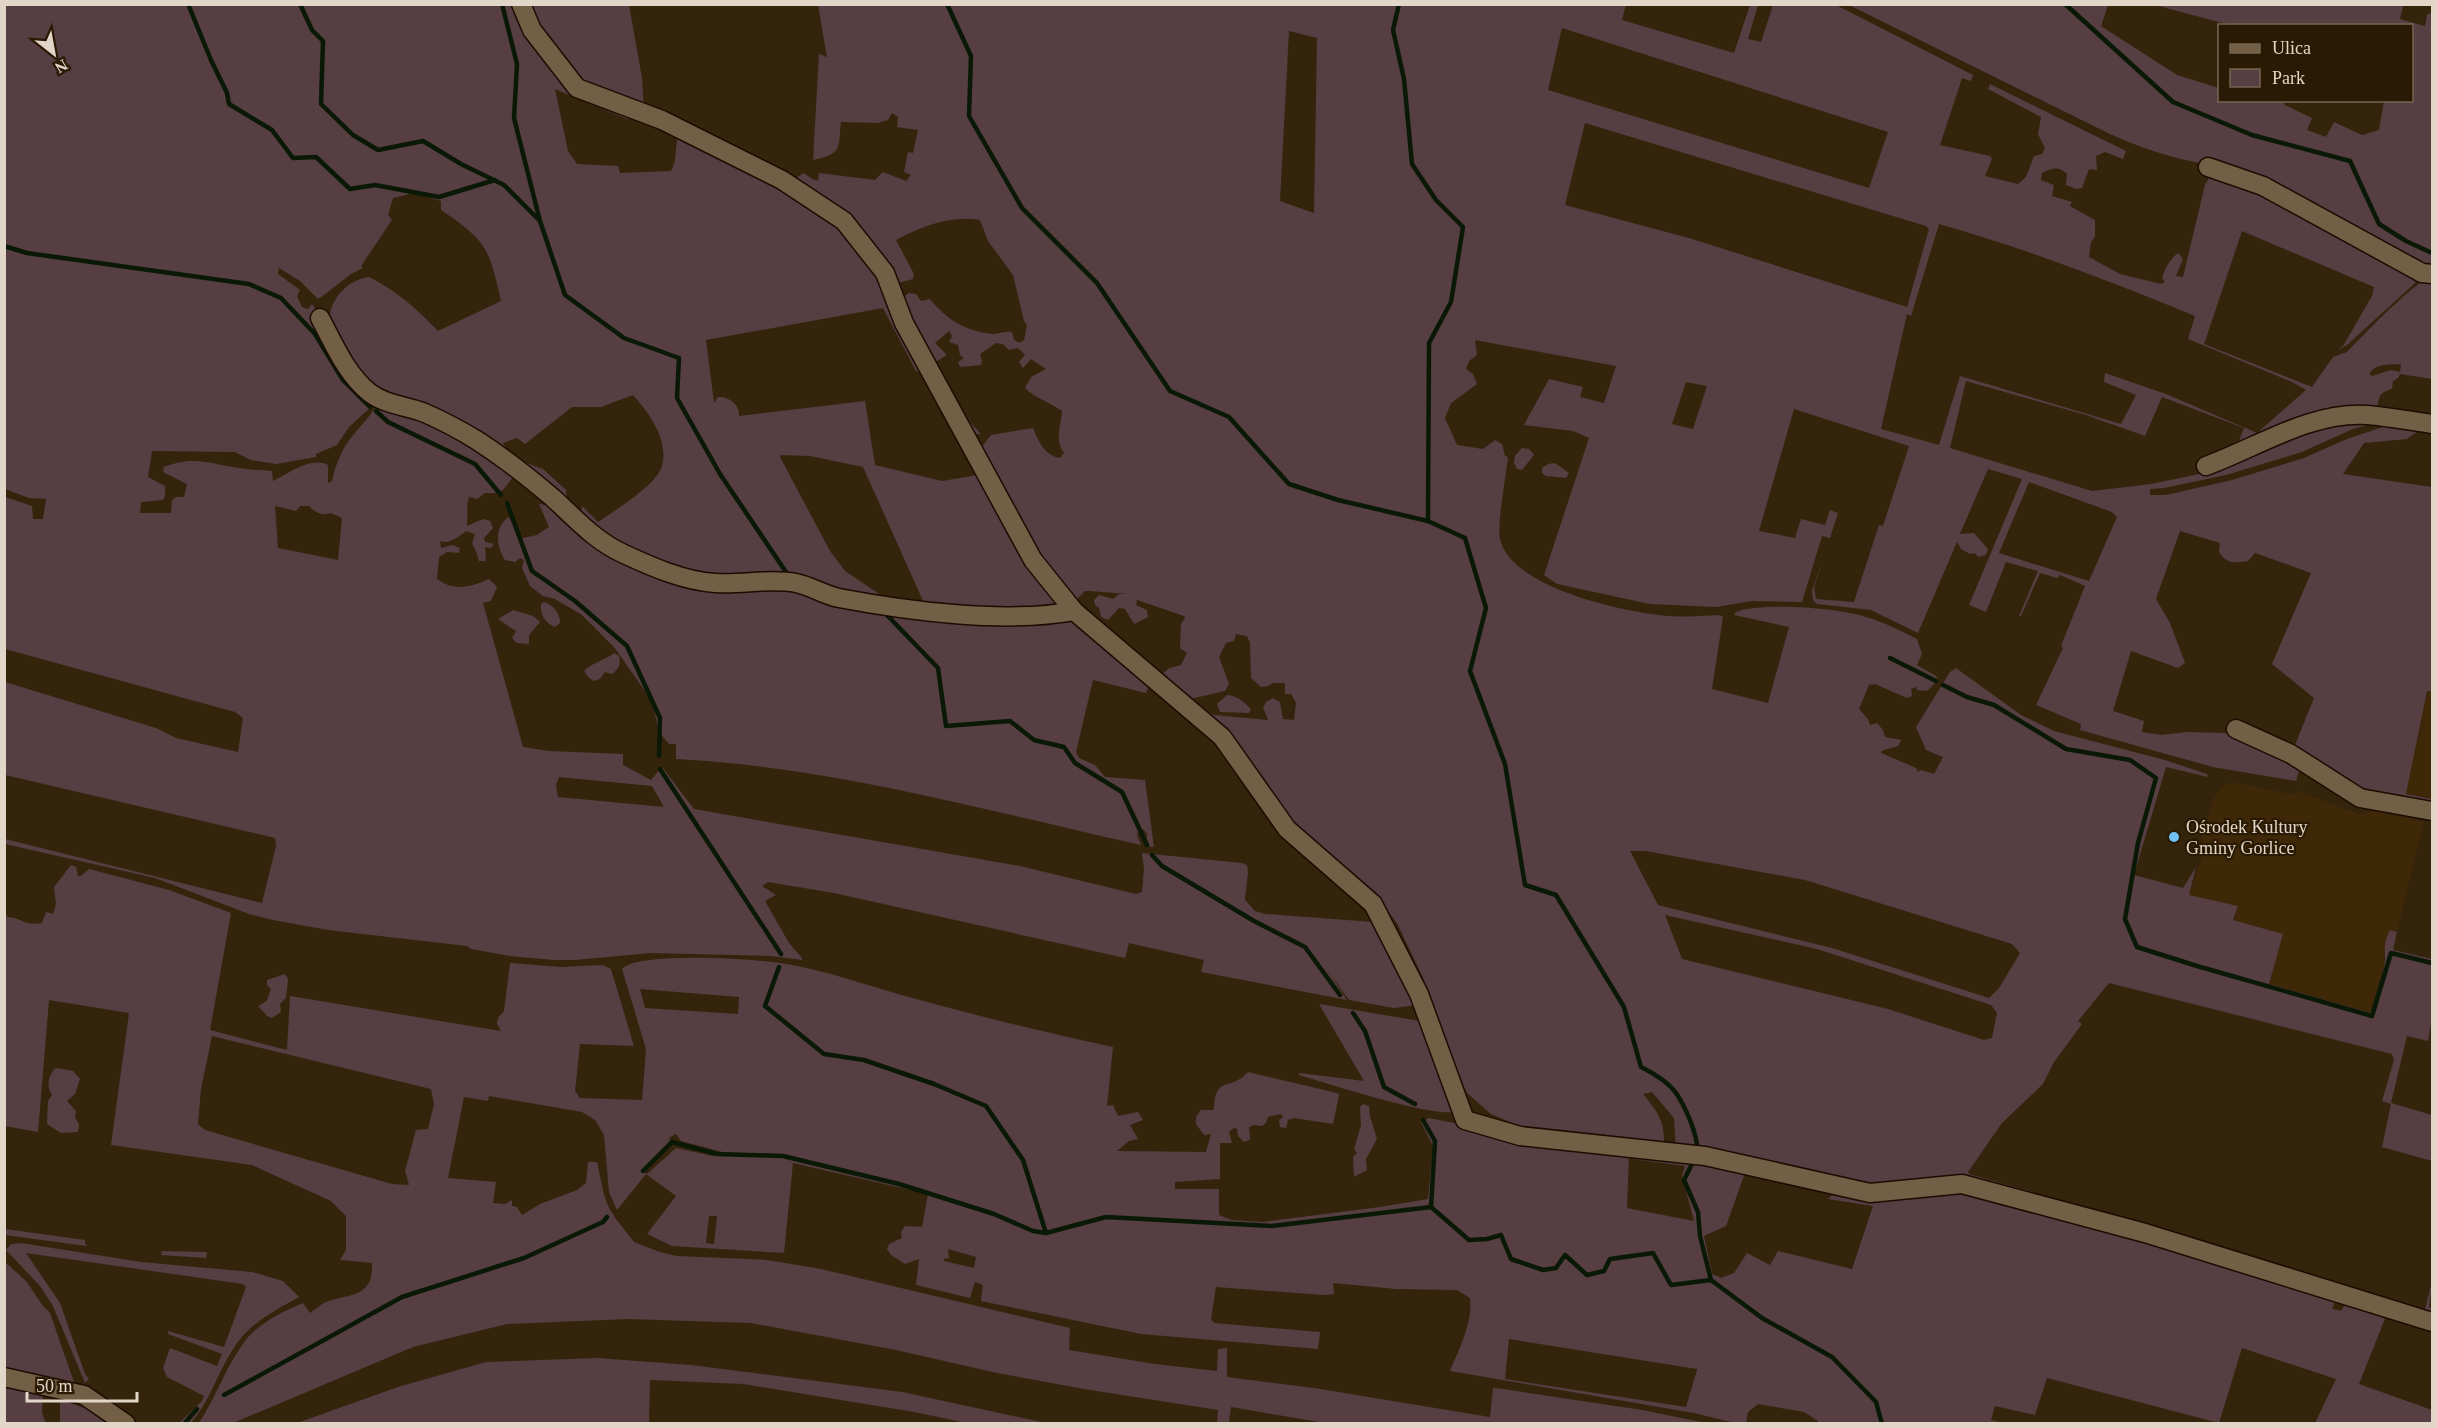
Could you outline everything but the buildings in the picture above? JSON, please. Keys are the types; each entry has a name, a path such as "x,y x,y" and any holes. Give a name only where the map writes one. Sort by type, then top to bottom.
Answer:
{"street":[{"path":"521,4 532,30 577,88 662,120 772,175 844,221 885,273 904,323 1033,560 1074,611 1222,737 1287,829 1373,904 1419,994 1465,1120 1520,1136 1705,1156 1870,1193 1962,1184 2145,1233 2433,1322"},
{"path":"2208,167 2263,186 2422,273 2433,274"},
{"path":"320,318 342,359 355,378 370,392 382,400 425,413 477,441 552,497 590,534 622,554 672,574 714,583 759,581 797,583 836,597 902,608 984,615 1052,615 1074,611"},
{"path":"2206,466 2249,449 2284,431 2338,417 2367,415 2433,424"},
{"path":"2236,729 2290,754 2360,798 2433,811"},
{"path":"4,1377 84,1395 126,1424"}],"shaded area":[{"path":"2427,691 2432,691 2432,799 2406,794"},
{"path":"2232,782 2295,795 2297,791 2361,815 2373,810 2424,822 2397,932 2390,930 2383,954 2385,963 2371,1013 2269,984 2283,934 2235,920 2237,906 2189,895 2206,844 2201,842 2213,799 2223,786"}],"green space":[{"path":"4,5 629,5 642,78 644,110 601,93 549,61 635,116 627,119 555,89 568,151 577,164 618,166 620,173 671,171 679,134 804,198 866,250 922,372 916,371 883,308 706,340 714,403 718,397 730,400 738,408 739,416 865,401 875,465 942,481 978,475 1066,605 986,612 687,574 613,545 581,516 582,506 598,522 652,482 662,466 663,446 660,437 645,410 633,395 601,407 572,407 525,444 517,438 503,443 507,451 396,402 361,379 329,320 333,304 342,291 354,282 369,277 379,282 406,301 438,331 501,301 489,257 477,238 441,210 441,201 414,193 393,198 388,215 392,220 361,266 363,268 351,274 320,298 317,298 300,281 279,268 278,274 300,290 297,296 302,307 308,309 312,304 372,398 372,406 349,427 337,445 316,454 316,457 276,464 251,460 235,452 152,451 148,477 165,486 165,496 163,500 141,502 140,513 171,513 172,500 176,497 184,497 187,484 163,472 164,467 175,463 202,461 243,469 272,471 273,481 307,464 321,463 328,465 328,483 332,481 341,453 378,402 422,417 516,474 506,487 497,493 485,493 477,499 469,497 467,526 483,519 490,521 493,528 484,538 485,542 494,544 491,548 485,547 486,561 479,561 472,544 475,534 466,531 450,541 440,541 441,548 452,545 460,548 459,553 447,552 439,557 437,579 450,586 463,587 489,579 497,587 491,601 483,603 523,747 549,751 623,754 623,765 651,780 662,767 694,809 1020,866 1136,894 1142,892 1144,869 1142,853 1242,863 1247,865 1248,872 1245,900 1255,911 1265,914 1373,922 1417,1005 1394,1008 1349,1000 1327,970 1347,1000 1201,972 1204,960 1129,943 1125,958 834,893 768,882 762,886 776,895 765,901 789,943 802,960 771,956 651,953 575,960 510,956 471,949 467,946 328,930 273,920 249,914 155,878 5,844 5,839 262,903 276,846 275,838 5,775 5,682 156,728 176,738 238,752 243,718 235,712 5,649 5,497 32,506 33,519 43,519 46,499 29,498 5,489","holes":["781,455 810,456 863,467 924,603 885,598 845,571 830,551","275,506 296,511 300,506 309,506 319,513 331,513 342,518 338,560 278,548","559,777 652,786 664,807 558,797 556,785"]},
{"path":"818,5 1626,5 1622,20 1734,53 1750,5 1758,5 1748,39 1761,42 1773,5 1836,5 1973,75 1971,81 1962,78 1940,145 1990,156 1992,159 1985,176 2018,184 2026,177 2034,156 2042,154 2045,148 2038,134 2041,117 1988,89 1990,84 2126,151 2123,159 2105,152 2096,156 2097,170 2089,169 2082,188 2076,189 2066,185 2067,174 2058,169 2042,173 2041,180 2054,185 2052,196 2072,202 2070,206 2095,220 2095,237 2091,242 2089,257 2120,274 2161,284 2165,282 2162,278 2166,267 2178,253 2183,259 2176,276 2183,277 2205,185 2209,178 2220,174 2249,186 2365,249 2368,255 2371,252 2417,277 2415,283 2347,345 2336,351 2343,346 2372,296 2374,287 2242,231 2204,344 2312,387 2333,357 2347,352 2402,298 2424,280 2432,277 2432,379 2400,374 2393,381 2392,389 2381,395 2377,408 2238,443 2244,428 2162,397 2145,436 2086,415 1966,381 1950,448 2092,491 2151,484 2209,472 2302,430 2385,420 2353,429 2302,452 2226,475 2150,489 2150,495 2166,495 2232,480 2304,458 2347,439 2395,423 2422,428 2407,439 2364,443 2343,474 2432,487 2432,691 2427,691 2406,794 2432,799 2432,807 2356,789 2293,750 2314,698 2272,664 2311,573 2255,553 2248,561 2231,562 2219,552 2220,543 2180,531 2156,599 2170,623 2185,663 2178,668 2131,651 2113,711 2144,721 2142,732 2161,735 2187,732 2225,733 2253,742 2297,766 2299,771 2296,781 2213,767 2080,730 2081,724 2036,705 2063,648 2061,646 2085,586 2060,575 2057,578 2040,573 2019,616 2038,571 2006,562 1986,612 1969,605 2022,479 1988,469 1960,534 1974,533 1988,549 1986,555 1978,557 1975,553 1970,554 1961,549 1957,542 1918,633 1871,610 1817,604 1813,600 1812,590 1824,557 1814,587 1816,599 1854,602 1879,525 1883,526 1909,446 1794,409 1759,531 1795,538 1801,519 1825,525 1830,510 1838,513 1830,538 1822,536 1802,602 1752,601 1716,607 1650,604 1557,584 1544,575 1589,438 1573,431 1524,425 1549,379 1583,387 1580,397 1604,403 1616,366 1475,340 1477,355 1469,361 1466,369 1473,374 1477,384 1451,403 1445,418 1457,445 1483,449 1495,440 1502,444 1505,456 1508,457 1500,539 1508,556 1524,570 1544,583 1568,593 1618,608 1666,616 1719,615 1723,617 1712,689 1768,703 1789,627 1734,615 1736,612 1763,607 1801,607 1838,611 1879,621 1917,639 1922,654 1917,665 1936,676 1938,680 1927,691 1917,690 1916,687 1911,689 1912,696 1907,698 1875,684 1869,685 1859,709 1870,725 1877,723 1885,737 1901,740 1898,746 1881,751 1881,753 1916,768 1918,772 1921,770 1934,774 1943,757 1926,750 1916,727 1950,672 1956,668 2021,715 2054,731 2165,760 2207,774 2208,777 2166,767 2134,875 2183,888 2196,867 2189,895 2238,906 2233,920 2283,934 2269,984 2371,1013 2383,973 2385,945 2390,930 2397,932 2393,950 2432,959 2432,1016 2428,1041 2407,1036 2391,1103 2432,1115 2432,1161 2382,1147 2391,1104 2382,1101 2394,1060 2392,1054 2109,983 2078,1021 2082,1024 2054,1062 2043,1084 2002,1123 1968,1172 2425,1310 2432,1281 2429,1307 2432,1309 2432,1318 2030,1195 1850,1183 1676,1150 1674,1118 1652,1092 1643,1094 1660,1118 1664,1148 1520,1126 1491,1114 1467,1093 1454,1067 1424,980 1398,925 1374,891 1298,832 1198,709 1202,708 1214,715 1268,720 1263,707 1273,698 1280,702 1283,719 1294,720 1296,703 1291,694 1285,694 1285,683 1273,683 1261,687 1251,678 1250,643 1247,636 1236,634 1234,641 1226,643 1219,657 1229,684 1225,691 1190,699 1163,673 1181,665 1187,653 1180,648 1181,624 1184,616 1137,600 1136,605 1147,610 1148,617 1134,624 1125,609 1119,608 1108,620 1101,617 1094,600 1099,595 1113,599 1119,594 1129,594 1085,591 1076,600 1044,569 980,449 991,435 1033,428 1046,451 1060,458 1064,453 1059,443 1062,411 1025,388 1031,377 1046,369 1031,359 1023,368 1019,362 1025,355 1018,348 1009,350 1003,344 996,343 980,354 981,365 960,367 958,362 964,358 960,355 958,345 949,342 952,336 949,331 935,343 947,355 934,363 970,422 981,434 972,434 914,332 903,297 909,293 916,294 921,301 930,299 950,319 965,327 993,334 1012,332 1014,340 1020,343 1024,340 1027,325 1024,321 1013,275 988,241 980,220 948,220 916,230 896,240 914,274 913,279 898,283 794,179 804,173 818,181 819,173 875,180 883,172 906,181 911,175 904,172 908,152 913,153 918,130 897,127 898,117 892,113 888,120 878,123 841,122 837,148 830,155 813,160 819,54 827,57","holes":["1562,28 1888,132 1869,188 1548,90","1289,31 1317,38 1314,213 1280,201","1585,123 1926,226 1929,229 1907,307 1689,238 1565,205","1939,224 2068,266 2195,316 2188,339 2306,390 2257,433 2166,394 2105,373 2104,382 2136,395 2121,424 1960,376 1939,445 1881,429 1907,314 1911,316","2401,364 2400,372 2391,370 2372,376 2369,374 2379,366","1686,382 1707,386 1693,429 1672,424","2029,482 2112,512 2117,517 2089,581 1999,553","1630,851 1646,851 1805,880 2012,944 2020,953 1999,988 1989,998 1832,948 1658,905","1665,915 1817,949 1991,1005 1997,1013 1992,1038 1984,1040 1888,1009 1682,959"]},
{"path":"1849,5 2108,5 2101,26 2177,75 2218,88 2218,102 2284,102 2285,105 2312,118 2307,130 2326,137 2334,122 2362,135 2379,130 2384,102 2413,102 2413,24 2226,24 2155,5 2409,5 2403,6 2400,19 2425,26 2427,15 2432,12 2432,269 2205,164 2156,152 2110,134"},
{"path":"1522,448 1529,449 1534,455 1522,470 1517,469 1514,463 1515,456"},
{"path":"524,462 543,469 566,490 567,502 522,467"},
{"path":"1555,463 1569,473 1566,478 1546,476 1542,473 1542,468"},
{"path":"539,504 553,506 627,563 758,584 1077,620 1150,684 1146,693 1093,680 1076,752 1079,758 1095,765 1105,777 1145,780 1154,847 1146,846 1147,834 1143,829 1138,831 1137,835 1141,845 910,792 852,781 793,771 676,759 676,744 669,744 659,732 653,705 614,647 582,615 555,599 543,596 530,586 522,568 524,560 520,558 515,562 505,560 502,555 498,543 499,531 509,517 519,539 537,535 549,527"},
{"path":"544,602 553,607 559,616 560,623 555,627 548,623 542,615 541,604"},
{"path":"513,610 533,616 540,622 529,635 529,644 517,643 512,638 516,631 498,619"},
{"path":"614,653 619,656 620,661 612,674 605,672 600,679 594,681 588,677 584,671"},
{"path":"1227,695 1243,702 1251,709 1249,713 1220,712 1217,704"},
{"path":"71,865 76,867 78,876 89,869 169,890 231,913 210,1030 287,1050 290,996 501,1031 497,1024 498,1018 504,1011 510,963 561,967 603,965 611,969 634,1046 580,1044 575,1091 580,1098 642,1100 646,1049 622,969 633,963 675,958 752,960 802,967 957,1010 1113,1047 1107,1106 1113,1105 1118,1116 1138,1112 1143,1120 1130,1125 1138,1139 1129,1141 1117,1151 1206,1152 1211,1134 1204,1135 1196,1124 1196,1117 1201,1110 1214,1110 1215,1099 1220,1087 1241,1078 1248,1072 1337,1093 1339,1095 1333,1124 1294,1118 1288,1120 1286,1128 1280,1127 1279,1120 1283,1117 1281,1114 1268,1117 1262,1126 1249,1127 1250,1140 1244,1142 1238,1136 1237,1129 1234,1128 1229,1132 1232,1143 1220,1143 1220,1179 1175,1182 1175,1189 1219,1189 1219,1215 1231,1220 1263,1222 1428,1199 1433,1146 1421,1122 1429,1118 1574,1147 1629,1155 1627,1208 1694,1221 1682,1176 1685,1166 1633,1159 1630,1156 1697,1161 1746,1170 1726,1226 1704,1236 1712,1274 1721,1278 1734,1273 1747,1253 1770,1265 1778,1251 1852,1269 1873,1206 1828,1199 1833,1194 1983,1192 2337,1297 2332,1309 2341,1311 2349,1298 2388,1311 2359,1384 2432,1410 2432,1423 2315,1423 2336,1379 2242,1348 2219,1423 2047,1378 2035,1415 1995,1406 1991,1420 2003,1423 1818,1423 1804,1412 1758,1404 1748,1412 1746,1423 1735,1423 1694,1413 1450,1371 1464,1336 1470,1307 1470,1298 1457,1290 1396,1289 1333,1283 1334,1294 1324,1295 1216,1287 1211,1319 1214,1323 1320,1332 1318,1349 1141,1334 981,1301 983,1285 975,1282 970,1298 916,1285 919,1259 905,1264 891,1255 887,1249 889,1244 902,1238 901,1232 905,1226 922,1227 928,1194 793,1163 784,1253 672,1246 647,1234 676,1196 646,1174 617,1210 609,1192 604,1135 595,1120 582,1112 489,1096 488,1101 464,1097 448,1178 496,1182 493,1203 505,1204 512,1200 512,1206 517,1207 522,1215 540,1204 577,1190 586,1183 588,1162 597,1162 609,1208 634,1242 677,1256 767,1260 821,1269 1070,1328 1069,1350 1217,1371 1218,1349 1227,1348 1227,1377 1314,1388 1490,1417 1493,1388 1642,1410 1706,1423 1331,1424 1231,1407 1229,1423 1217,1423 1218,1410 997,1373 896,1350 751,1323 628,1319 507,1324 413,1347 233,1423 199,1423 232,1361 245,1341 257,1329 271,1319 303,1303 310,1313 331,1300 363,1290 371,1275 372,1263 340,1260 346,1250 346,1216 331,1201 252,1165 111,1145 129,1013 49,1000 38,1132 5,1126 4,908 7,917 27,923 42,923 46,912 53,914 56,904 54,887","holes":["640,989 739,997 738,1014 645,1008","212,1036 431,1089 434,1104 428,1129 416,1130 405,1171 409,1185 392,1184 205,1130 198,1124 201,1089","676,1134 681,1141 726,1153 726,1156 713,1156 676,1148 647,1174 642,1171 670,1141 669,1138","709,1216 717,1216 714,1244 706,1243","948,1249 976,1257 974,1268 944,1261 949,1258","1509,1339 1697,1369 1686,1407 1505,1379"]},
{"path":"285,974 288,979 286,998 280,1004 281,1012 272,1018 258,1006 268,998 271,989 267,985 267,980"},
{"path":"1319,1004 1420,1021 1456,1111 1428,1110 1406,1105 1299,1075 1299,1073 1364,1081"},
{"path":"56,1068 73,1071 80,1079 75,1094 67,1101 76,1111 78,1132 61,1133 47,1124 48,1101 52,1095 49,1081"},
{"path":"1363,1104 1369,1106 1377,1139 1366,1159 1367,1170 1354,1177 1353,1157 1357,1153 1354,1149 1361,1125 1360,1107"},
{"path":"5,1229 85,1240 85,1244 88,1245 5,1235"},
{"path":"21,1243 141,1262 252,1272 283,1281 299,1297 262,1319 246,1332 227,1358 198,1415 191,1423 179,1423 202,1401 204,1396 167,1377 163,1368 170,1348 217,1366 222,1354 168,1334 168,1331 224,1347 246,1287 243,1284 26,1253 60,1303 85,1374 89,1379 85,1383 53,1306 40,1286 6,1250 11,1244"},
{"path":"162,1251 207,1252 206,1258 161,1255"},
{"path":"4,1261 26,1281 50,1313 76,1388 5,1376"},
{"path":"597,1358 691,1365 902,1392 1046,1423 967,1423 743,1384 650,1380 649,1423 297,1423 398,1387 486,1362"},
{"path":"5,1384 43,1393 42,1413 46,1423 5,1424"},
{"path":"60,1399 97,1413 112,1424 60,1424"}],"waterway":[{"path":"188,4 227,93 229,104 272,130 293,158 316,157 350,189 375,185 439,197 495,180"},
{"path":"300,4 312,30 323,41 321,104 353,135 378,150 423,141 461,164 504,185 539,220"},
{"path":"502,4 517,64 514,118 540,221 565,295 624,338 679,358 677,398 720,474 790,578"},
{"path":"947,4 971,56 969,116 1022,208 1097,283 1170,391 1229,417 1289,484 1338,500 1428,521 1465,538 1486,608 1470,671 1505,764 1525,885 1556,895 1624,1007 1641,1067 1665,1082 1680,1099 1693,1129 1697,1150"},
{"path":"1399,4 1393,30 1404,79 1412,164 1436,200 1463,227 1451,302 1429,343 1428,521"},
{"path":"2065,4 2173,102 2252,135 2350,161 2379,224 2406,241 2432,253"},
{"path":"4,246 27,253 249,284 281,298 315,334 343,380 370,407"},
{"path":"376,411 388,422 475,464 501,495"},
{"path":"507,503 532,571 575,601 627,646 660,718 659,756"},
{"path":"884,612 938,668 946,726 1010,721 1034,740 1064,747 1075,763 1122,792 1147,845"},
{"path":"1890,658 1936,681"},
{"path":"1943,685 1967,697 1994,705 2066,749 2130,760 2156,778 2138,843 2125,919 2137,947 2372,1016 2391,953 2432,963"},
{"path":"660,769 781,954"},
{"path":"1152,855 1162,866 1254,921 1305,947 1340,995"},
{"path":"779,967 765,1006 824,1054 864,1060 934,1084 986,1106 1023,1160 1046,1233 1106,1217 1272,1226 1431,1207 1469,1240 1501,1235 1511,1259 1543,1270 1556,1268 1565,1255 1587,1275 1604,1271 1610,1259 1653,1253 1671,1285 1711,1280 1762,1318 1832,1357 1876,1402 1882,1424"},
{"path":"1353,1013 1365,1031 1384,1087 1415,1104"},
{"path":"1423,1120 1435,1141 1431,1207"},
{"path":"643,1171 672,1142 717,1154 783,1156 899,1184 994,1214 1033,1231 1046,1233"},
{"path":"1693,1162 1684,1180 1698,1212 1700,1236 1711,1280"},
{"path":"224,1395 402,1297 524,1258 603,1222 607,1217"},
{"path":"184,1424 197,1409"}],"place":[{"name":"Ośrodek Kultury Gminy Gorlice","path":"2174,837"}]}
